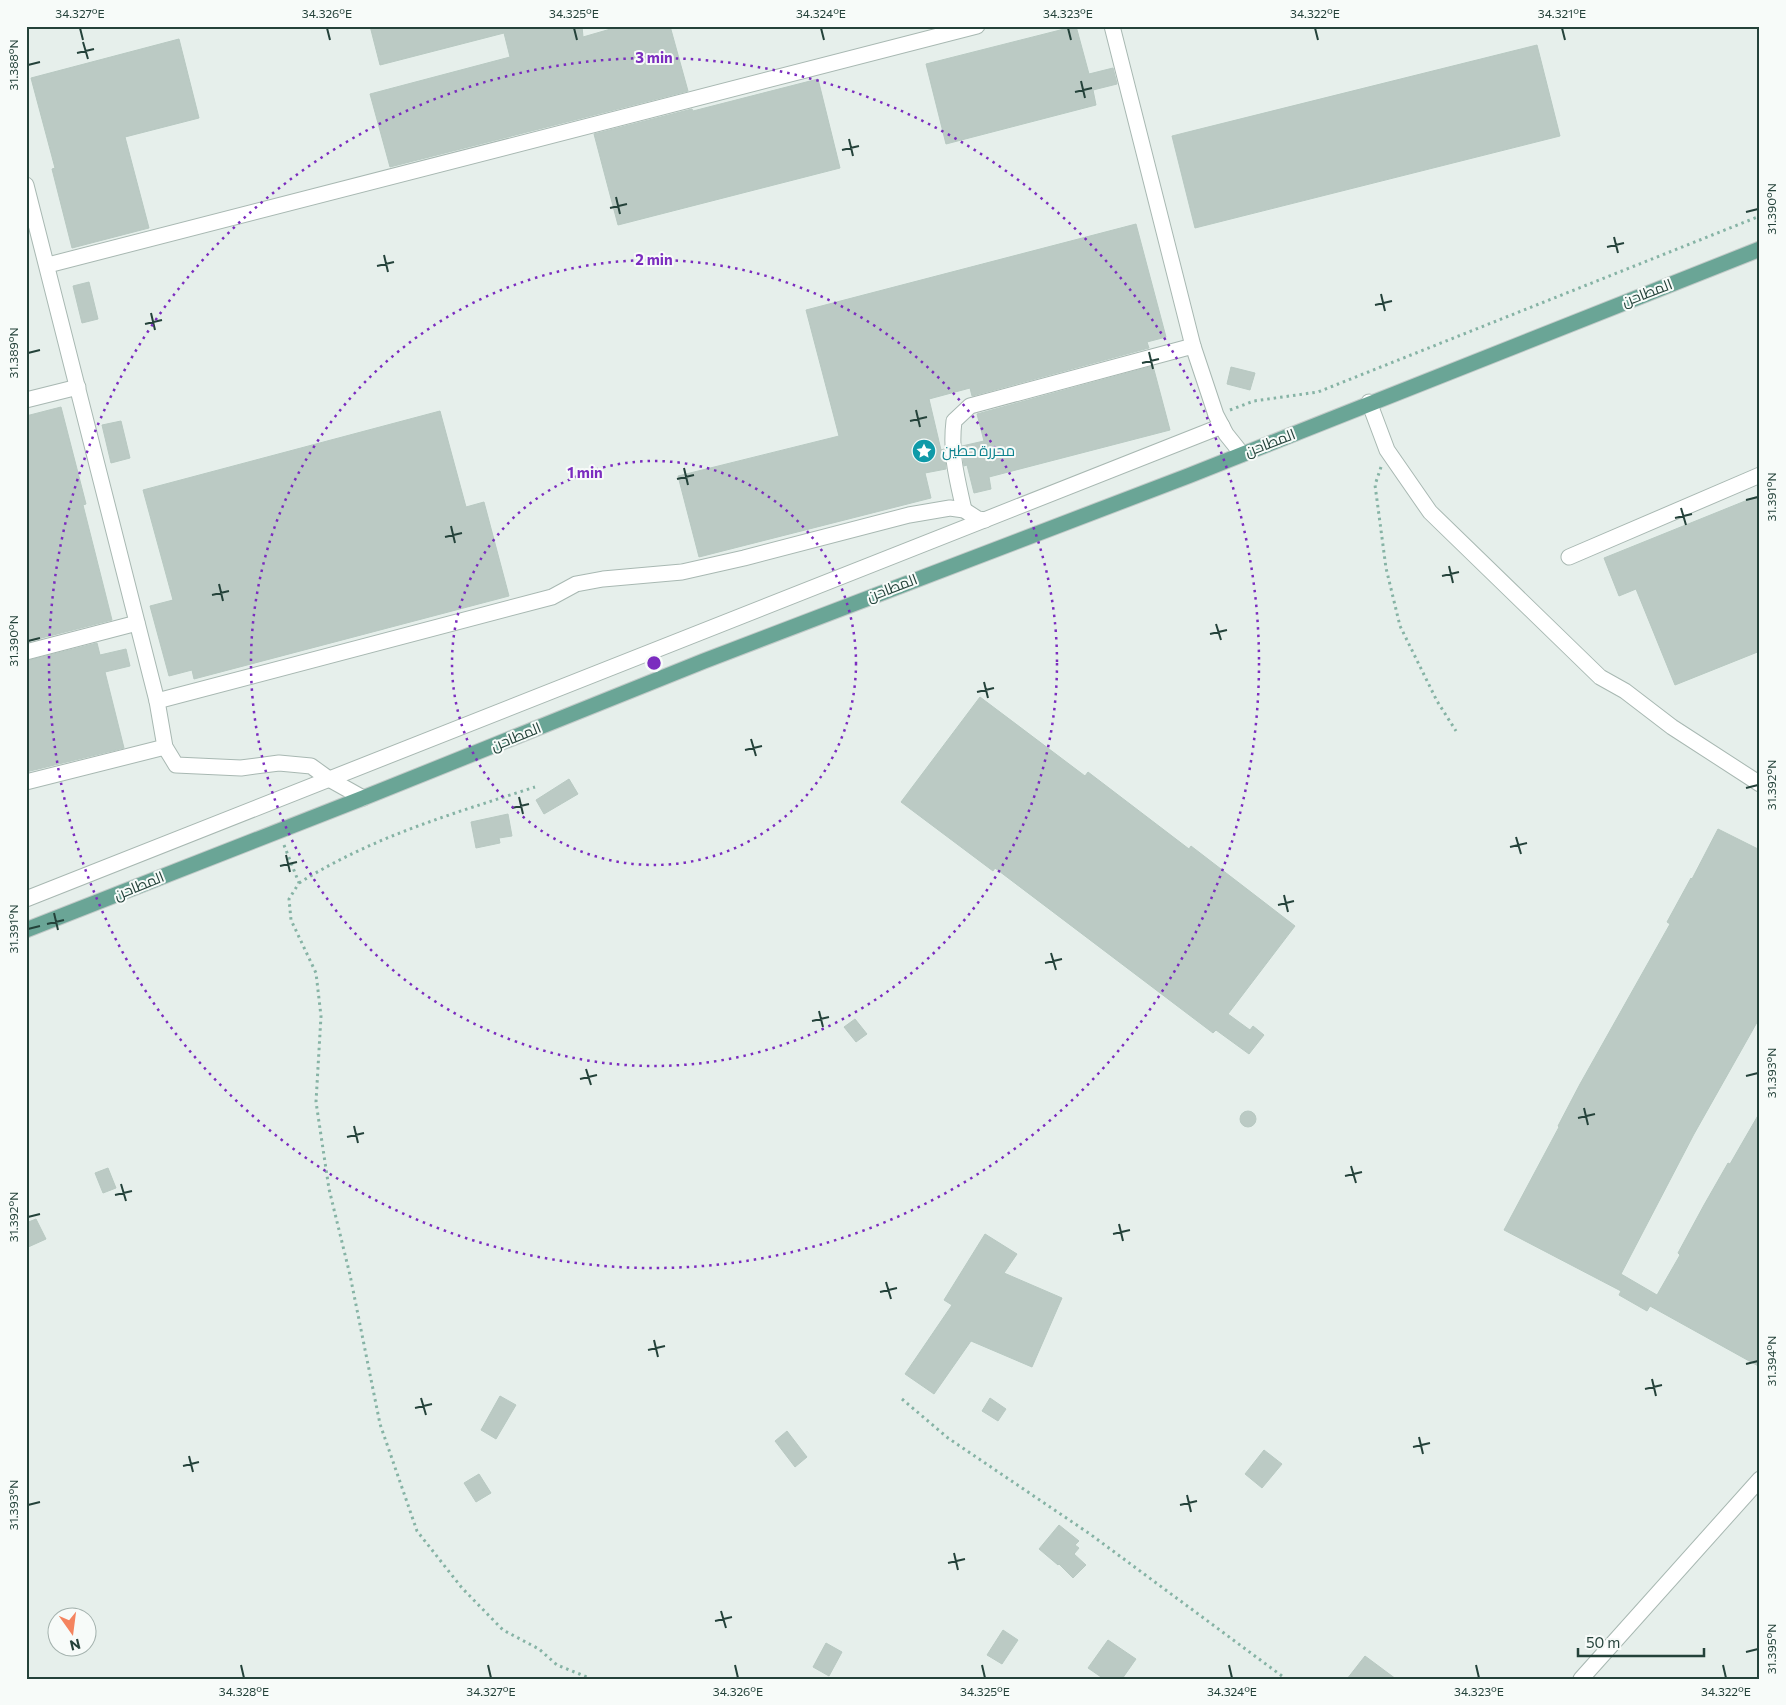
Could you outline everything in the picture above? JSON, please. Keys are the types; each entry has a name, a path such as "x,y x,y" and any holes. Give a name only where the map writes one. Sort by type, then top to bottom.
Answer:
{"main road":[{"name":"المطاحن","path":"26,930 363,798 704,660 1242,454 1369,402 1760,249"}],"street":[{"path":"48,265 978,26"},
{"path":"1112,26 1193,346 1219,421 1226,434 1242,454"},
{"path":"26,185 105,488 157,700 165,747 176,765 241,768 279,764 311,766 329,779 363,798"},
{"path":"964,510 954,468 952,443 954,421 970,406 1193,346"},
{"path":"26,400 78,387"},
{"path":"1369,402 1387,450 1430,512 1600,676 1626,692 1672,727 1760,784"},
{"path":"26,900 985,520 1219,421"},
{"path":"1569,558 1760,475"},
{"path":"157,700 552,598 576,584 602,579 682,572 744,558 909,515 950,508 964,510 985,520"},
{"path":"26,652 137,623"},
{"path":"26,782 165,747"},
{"path":"1581,1679 1760,1480"}],"path":[{"path":"1219,421 1254,401 1318,392 1760,216"},
{"path":"1387,450 1374,485 1386,568 1400,626 1437,701 1456,731"},
{"path":"535,787 383,838 340,858 299,883 289,899 291,920 316,973 321,1016 316,1102 329,1189 350,1276 380,1424 417,1531 462,1588 503,1630 539,1649 557,1665 592,1679"},
{"path":"278,830 299,883"},
{"path":"902,1399 948,1438 1090,1534 1286,1679"}],"building":[{"path":"370,26 582,26 583,37 621,26 670,26 688,91 390,167 370,94 510,57 504,33 380,65"},
{"path":"1076,26 1089,74 1113,68 1117,84 1093,90 1096,105 946,144 926,64"},
{"path":"179,39 199,118 125,137 149,228 72,248 52,169 55,168 31,78"},
{"path":"1537,45 1560,136 1195,228 1172,136"},
{"path":"818,79 840,168 618,225 594,134"},
{"path":"1136,224 1166,337 1147,342 1149,348 972,396 970,388 929,399 941,450 944,449 946,469 925,473 931,498 699,557 678,476 839,436 806,310"},
{"path":"89,282 98,319 82,323 73,286"},
{"path":"1153,366 1170,430 989,477 991,489 974,493 967,465 964,466 962,446 984,441 977,414"},
{"path":"1231,367 1255,373 1250,390 1227,384"},
{"path":"61,407 86,504 83,505 112,620 26,642 26,416"},
{"path":"440,411 466,507 484,502 509,596 194,679 192,670 169,676 150,606 173,600 143,490"},
{"path":"121,421 130,458 111,463 102,425"},
{"path":"1760,495 1760,651 1675,685 1636,589 1619,596 1604,558"},
{"path":"97,643 100,655 126,649 130,666 105,672 124,748 26,772 26,661"},
{"path":"980,697 1085,776 1088,772 1189,849 1191,846 1295,926 1228,1014 1250,1030 1253,1026 1264,1035 1249,1054 1216,1030 1213,1033 995,868 993,871 901,802"},
{"path":"569,779 578,794 544,814 536,800"},
{"path":"508,814 512,836 499,838 500,843 476,848 471,822"},
{"path":"1718,829 1760,850 1760,1017 1694,1134 1621,1274 1657,1295 1680,1255 1678,1253 1704,1205 1760,1112 1760,1367 1650,1306 1647,1311 1619,1295 1621,1291 1504,1230 1580,1084 1670,924 1667,922"},
{"path":"855,1019 867,1034 856,1042 844,1027"},
{"path":"1245,1111 1251,1111 1256,1116 1254,1125 1245,1127 1240,1122 1240,1116"},
{"path":"108,1168 116,1188 103,1193 95,1173"},
{"path":"36,1219 46,1239 26,1248 26,1223"},
{"path":"985,1234 1017,1254 1004,1273 1062,1298 1032,1367 971,1341 934,1394 905,1374 952,1305 944,1300"},
{"path":"500,1396 516,1405 496,1439 481,1430"},
{"path":"990,1398 1006,1409 998,1421 982,1411"},
{"path":"787,1431 807,1457 795,1467 775,1441"},
{"path":"1264,1450 1282,1464 1262,1488 1245,1474"},
{"path":"479,1474 491,1493 476,1502 464,1483"},
{"path":"1059,1525 1079,1541 1075,1545 1079,1548 1074,1554 1086,1565 1073,1578 1059,1564 1039,1549"},
{"path":"1003,1630 1018,1640 1002,1664 987,1655"},
{"path":"1108,1640 1136,1659 1122,1679 1104,1679 1088,1668"},
{"path":"826,1643 842,1652 829,1676 813,1667"},
{"path":"1365,1656 1396,1679 1347,1679"}],"place":[{"name":"محررة حطين","path":"924,451"}]}
